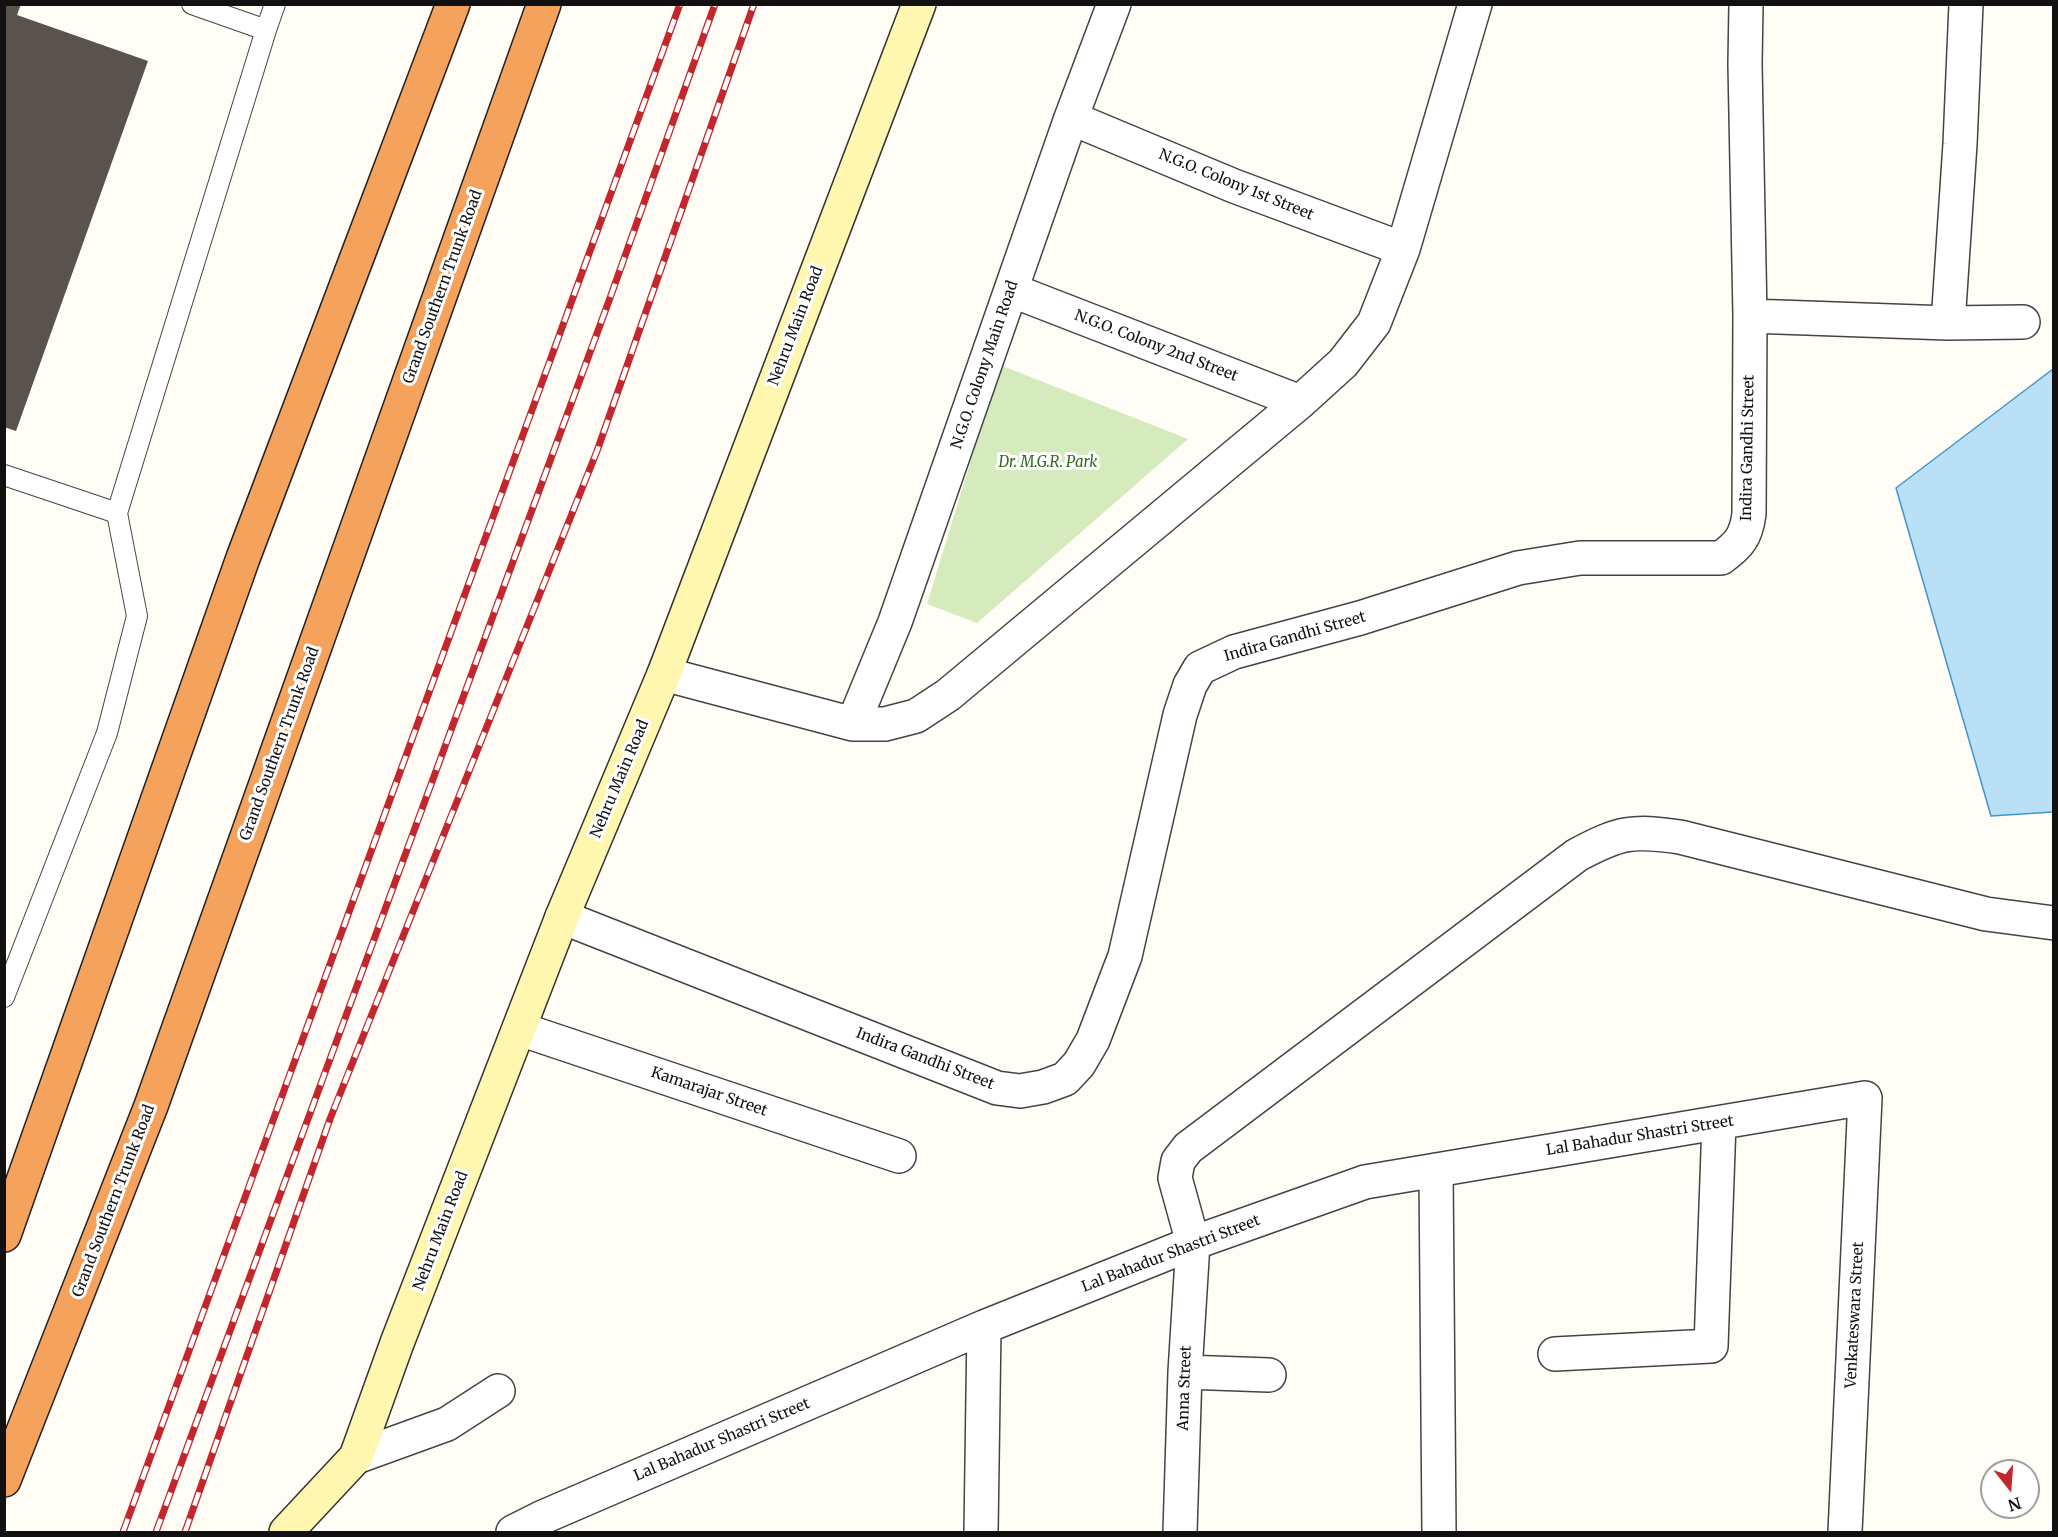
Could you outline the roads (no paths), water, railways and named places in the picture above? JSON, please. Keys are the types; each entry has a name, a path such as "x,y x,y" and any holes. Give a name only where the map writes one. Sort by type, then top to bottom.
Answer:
{"highway":[{"path":"4,1235 243,558 453,4"},
{"name":"Grand Southern Trunk Road","path":"4,1480 151,1106 544,4"}],"street":[{"name":"Nehru Main Road","path":"286,1533 356,1457 397,1342 562,917 664,674 919,4"},
{"name":"N.G.O. Colony Main Road","path":"853,724 895,622 1071,118 1114,4"},
{"name":"Indira Gandhi Street","path":"562,917 997,1088 1020,1091 1043,1087 1065,1078 1080,1064 1094,1040 1125,956 1180,715 1190,685 1200,669 1234,652 1360,618 1518,568 1580,558 1721,558 1735,548 1747,531 1750,316 1746,4"},
{"path":"1948,323 1960,144 1966,4"},
{"path":"664,674 853,724 885,724 916,716 948,695 1344,363 1374,323 1403,249 1469,6"},
{"name":"N.G.O. Colony 1st Street","path":"1071,118 1234,186 1403,249"},
{"name":"N.G.O. Colony 2nd Street","path":"1011,290 1300,402"},
{"path":"1750,316 1948,323 2023,322"},
{"name":"Anna Street","path":"1180,1533 1185,1372 1193,1243 1175,1178 1178,1161 1188,1148 1577,855 1604,840 1646,832 1680,837 1986,914 2054,922"},
{"name":"Kamarajar Street","path":"519,1029 899,1156"},
{"name":"Lal Bahadur Shastri Street","path":"513,1533 541,1518 984,1327 1193,1243 1365,1182 1865,1098"},
{"name":"Venkateswara Street","path":"1845,1533 1865,1098"},
{"path":"1555,1354 1711,1346 1719,1123"},
{"path":"1436,1170 1439,1533"},
{"path":"981,1533 984,1327"},
{"path":"1185,1372 1269,1375"},
{"path":"356,1457 447,1424 498,1391"}],"lane":[{"path":"192,4 266,30"},
{"path":"4,997 106,733 138,616 117,513 275,4"},
{"path":"4,475 117,513"}],"water":[{"path":"2053,369 2053,812 1991,816 1896,488"}],"railway":[{"path":"123,1532 680,4"},
{"path":"156,1532 610,298 715,4"},
{"path":"185,1532 330,1119 597,451 754,4"}],"park label":[{"name":"Dr. M.G.R. Park","path":"1048,463"}]}
